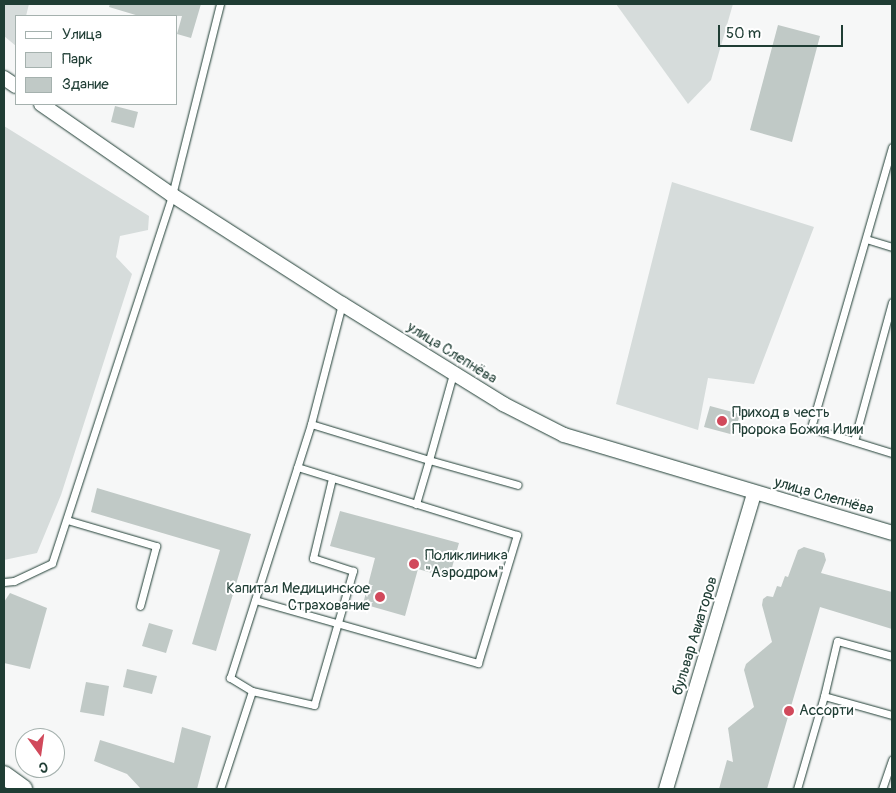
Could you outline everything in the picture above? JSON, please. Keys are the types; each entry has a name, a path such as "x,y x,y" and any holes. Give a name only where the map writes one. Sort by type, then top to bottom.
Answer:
{"street":[{"path":"4,78 15,85"},
{"name":"улица Слепнёва","path":"42,105 172,195 342,304 453,374 564,435 892,534"},
{"name":"бульвар Авиаторов","path":"670,788 754,493"},
{"path":"4,775 23,789"}],"lane":[{"path":"4,582 14,580 52,563 172,195 220,4"},
{"path":"892,146 811,428 892,453"},
{"path":"866,239 892,247"},
{"path":"854,441 892,302"},
{"path":"332,478 313,558 353,571 314,705 252,691 230,678 311,424 342,304"},
{"path":"416,504 453,374"},
{"path":"311,424 518,485"},
{"path":"255,600 478,664 517,535 297,467"},
{"path":"67,520 156,546 140,606"},
{"path":"797,789 824,696 837,641 892,656"},
{"path":"220,789 252,691"},
{"path":"824,696 892,715"},
{"path":"882,789 892,760"}],"green space":[{"path":"4,4 29,4 26,15 15,15 15,45 4,36"},
{"path":"616,4 733,4 711,80 688,104"},
{"path":"4,126 149,216 148,230 120,236 116,257 132,274 61,495 37,553 4,560"},
{"path":"672,182 814,227 754,384 708,378 698,430 616,404"}],"building":[{"path":"110,4 201,4 191,38 178,34 182,16 136,15 109,7"},
{"path":"778,25 820,36 792,142 750,130"},
{"path":"115,106 138,112 134,128 111,122"},
{"name":"Приход в честь Пророка Божия Илии","path":"710,406 740,414 734,435 704,427"},
{"path":"97,488 251,534 216,651 192,644 220,550 91,512"},
{"name":"Поликлиника \"Аэродром\"","path":"340,511 459,543 449,578 418,569 405,616 363,604 375,558 330,546"},
{"path":"804,547 824,553 826,560 821,573 892,592 892,629 820,607 767,789 719,789 727,760 733,762 728,728 754,707 744,670 746,664 772,642 762,605 763,599 767,596 773,597 777,586 781,587 785,576 788,577 798,550"},
{"path":"10,593 47,608 30,669 4,663 4,602"},
{"path":"149,623 173,630 166,653 142,646"},
{"path":"127,669 157,676 152,694 123,687"},
{"path":"86,682 109,686 104,716 80,712"},
{"path":"182,727 211,736 197,789 141,789 127,774 94,761 100,740 174,763"}],"place":[{"name":"Приход в честь Пророка Божия Илии","path":"722,421"},
{"name":"Поликлиника \"Аэродром\"","path":"414,564"},
{"name":"Капитал Медицинское Страхование","path":"380,597"},
{"name":"Ассорти","path":"789,711"}]}
